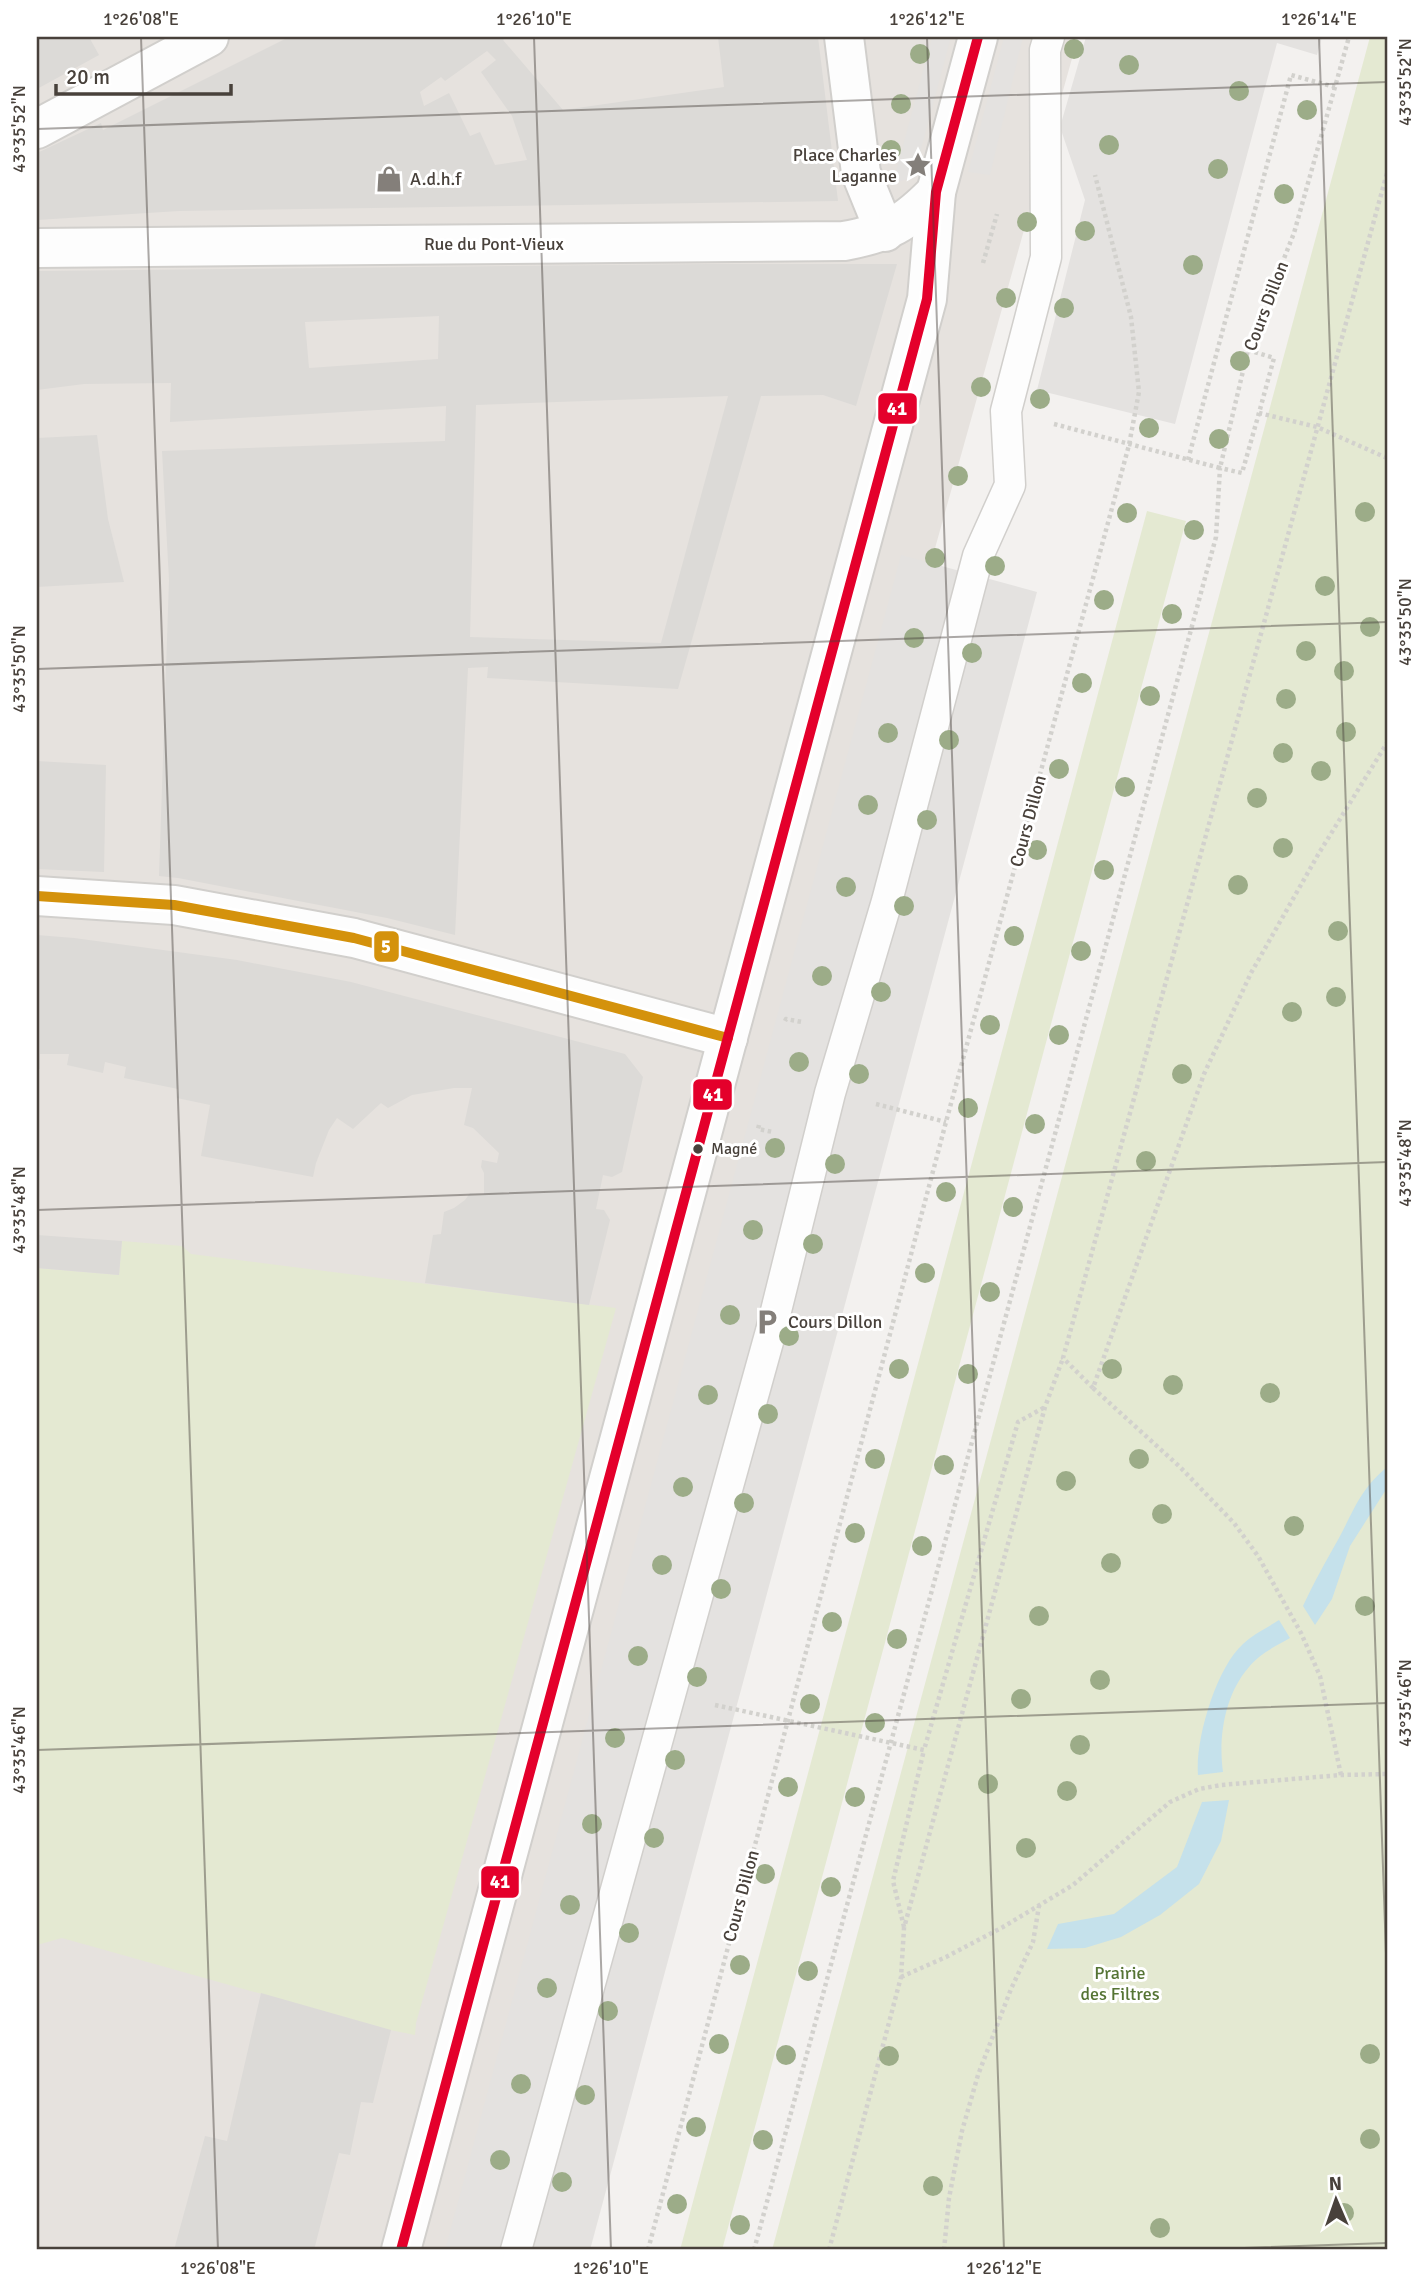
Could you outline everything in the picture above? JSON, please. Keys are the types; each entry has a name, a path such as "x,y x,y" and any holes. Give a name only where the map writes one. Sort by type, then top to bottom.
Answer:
{"street":[{"path":"37,129 209,37"},
{"path":"844,37 861,173 885,232"},
{"path":"401,2250 927,299 936,192 978,37"},
{"name":"Rue du Pont-Vieux","path":"37,248 844,242 885,232 912,217 936,192"},
{"path":"37,896 174,905 355,937 728,1038"}],"lane":[{"path":"516,2250 771,1331 830,1093 887,901 978,556 1010,485 1006,411 1046,257 1045,50 1049,37"}],"path":[{"name":"Cours Dillon","path":"754,2250 1216,537 1220,468 1248,350 1294,233 1349,37"},
{"path":"1188,460 1291,75 1335,87"},
{"name":"Cours Dillon","path":"648,2250 946,1122 1129,446 1139,392 1131,317 1092,162"},
{"path":"829,2250 901,1977 904,1928 1045,1407 1063,1358 1387,173"},
{"path":"980,273 999,206"},
{"path":"1006,411 1129,446 1242,473 1274,358 1248,350"},
{"path":"1259,413 1317,427 1387,458"},
{"path":"1093,1388 1204,1074 1251,973 1319,853 1387,743"},
{"path":"830,1093 946,1122"},
{"path":"1063,1358 1180,1467 1234,1522 1258,1556 1301,1633 1320,1676 1341,1775"},
{"path":"904,1928 893,1881 924,1750 1018,1422 1045,1407"},
{"path":"669,1695 924,1750"},
{"path":"901,1977 946,1957 1073,1885 1170,1802 1199,1789 1341,1775 1387,1774"},
{"path":"944,2250 949,2198 962,2131 978,2075 1011,1989 1033,1942 1039,1905"}],"shaded area":[{"path":"37,37 1078,37 459,2250 37,2250"},
{"path":"932,37 951,37 915,172 908,179 893,183"},
{"path":"1004,37 1023,37 990,175 968,172"},
{"path":"1086,37 1322,37 1317,55 1277,43 1175,424 1037,390 1085,200 1060,127"},
{"name":"Cours Dillon","path":"901,555 1037,592 590,2250 445,2250"}],"green space":[{"name":"Prairie des Filtres","path":"1370,37 1387,37 1387,2250 772,2250"},
{"path":"1147,511 1186,521 722,2250 680,2250"},
{"path":"122,1241 182,1246 191,1254 616,1308 416,2023 415,2035 62,1938 37,1945 37,1268 119,1275"}],"water":[{"path":"1387,1467 1387,1488 1350,1546 1332,1599 1315,1625 1303,1606 1359,1500"},
{"path":"1279,1620 1290,1638 1253,1662 1241,1678 1229,1703 1223,1731 1223,1772 1198,1775 1204,1724 1224,1670 1247,1640"},
{"path":"1229,1800 1221,1841 1199,1884 1160,1915 1121,1937 1085,1948 1047,1949 1058,1924 1114,1914 1177,1867 1202,1802"}],"building":[{"path":"37,37 89,37 99,55 37,89"},
{"path":"289,37 506,37 503,40 563,110 724,87 718,37 818,37 838,201 179,211 37,220 37,153 101,123 103,130","holes":["487,51 496,60 481,72 512,116 527,160 495,165 480,132 470,136 449,93 424,106 420,92 441,77 445,81"]},
{"path":"897,264 856,406 823,395 761,396 678,689 487,678 488,667 468,668 455,935 387,918 159,876 169,580 162,451 445,441 446,406 170,422 171,383 84,384 37,390 37,271","holes":["439,316 438,359 309,368 305,322","728,396 661,643 470,637 476,405"]},
{"path":"97,435 108,519 124,582 37,587 37,438"},
{"path":"37,761 106,765 104,872 37,869"},
{"path":"37,935 237,960 351,982 625,1054 643,1077 622,1172 612,1177 603,1175 596,1209 604,1210 610,1220 589,1305 425,1283 433,1235 441,1234 444,1212 465,1200 470,1193 484,1194 482,1160 497,1163 499,1153 473,1128 464,1125 472,1088 412,1095 388,1108 381,1103 353,1129 337,1118 329,1130 313,1177 201,1156 210,1105 177,1098 178,1089 124,1078 126,1067 105,1062 103,1073 67,1065 69,1054 40,1054 40,1069 37,1069"},
{"path":"37,1235 122,1241 119,1275 37,1268"},
{"path":"261,1993 391,2030 373,2103 361,2102 350,2155 339,2153 314,2250 174,2250 205,2136 227,2141"}],"transit line":[{"name":"41","path":"401,2250 927,299 936,192 978,37"},
{"name":"5","path":"37,896 174,905 354,938 728,1038"}],"place":[{"name":"Place Charles Laganne","path":"918,165"},
{"name":"A.d.h.f","path":"389,179"},
{"name":"Magné","path":"698,1149"},
{"name":"Cours Dillon","path":"767,1322"}]}
